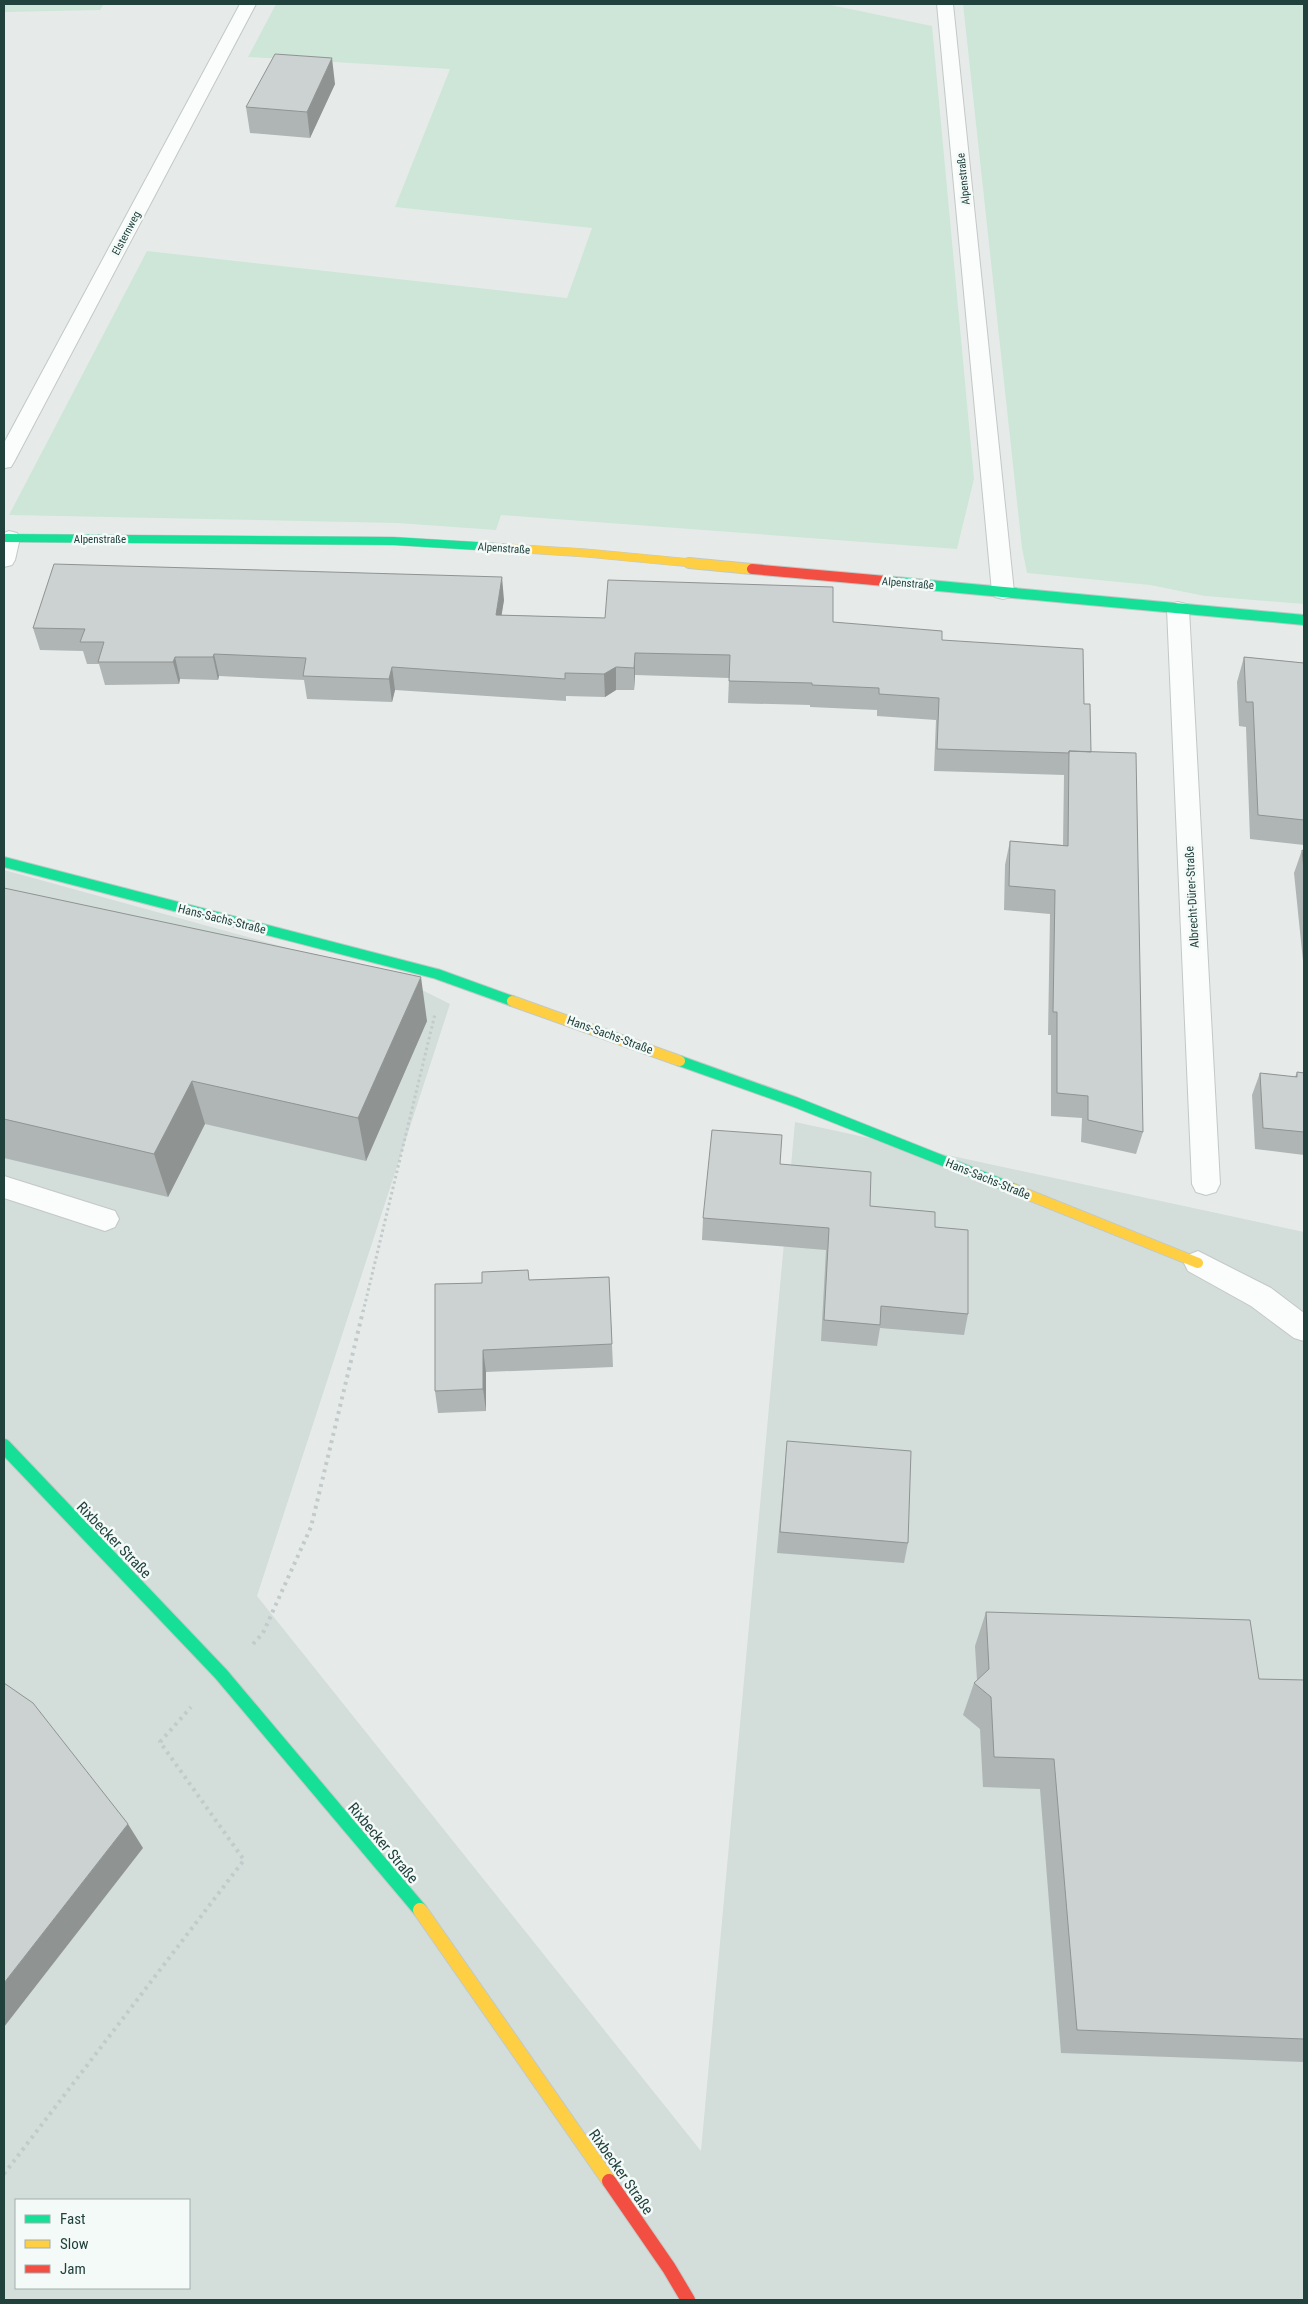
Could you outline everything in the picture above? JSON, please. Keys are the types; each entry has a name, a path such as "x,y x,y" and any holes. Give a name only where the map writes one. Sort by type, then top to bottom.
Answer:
{"street":[{"name":"Elsternweg","path":"4,462 248,4"},
{"name":"Alpenstraße","path":"945,4 1003,592"},
{"name":"Alpenstraße","path":"6,538 393,541 586,553 1304,620"},
{"path":"4,560 6,538"},
{"name":"Albrecht-Dürer-Straße","path":"1178,609 1206,1184"},
{"name":"Hans-Sachs-Straße","path":"4,862 437,974 795,1102 1198,1263"},
{"path":"4,1187 105,1219"},
{"path":"1198,1263 1261,1297 1304,1329"},
{"name":"Rixbecker Straße","path":"4,1446 221,1674 423,1913 669,2268 688,2300"}],"path":[{"path":"4,2174 244,1860 160,1742 221,1674 264,1633 311,1527 434,1016 437,974"}],"shaded area":[{"path":"4,870 400,979 450,1004 257,1596 701,2151 795,1122 1304,1232 1304,2300 4,2300"}],"green space":[{"path":"4,4 104,4 100,10 4,12"},
{"path":"276,4 826,4 932,26 974,479 957,549 501,515 496,530 397,523 9,515 147,251 567,298 592,228 395,207 450,69 248,57"},
{"path":"963,4 1304,4 1304,604 1205,596 1150,585 1027,573 1022,548"}],"building":[{"path":"275,54 332,58 307,112 246,107"},
{"path":"54,564 502,577 496,615 605,618 608,580 833,587 833,622 942,631 942,640 1083,649 1084,704 1090,704 1091,752 937,749 939,698 879,694 879,688 812,685 812,683 729,681 730,655 635,653 634,668 616,667 604,674 565,673 565,679 392,667 389,679 303,676 306,658 214,654 213,657 175,657 173,662 98,662 104,642 80,642 85,629 33,628"},
{"path":"1244,657 1304,663 1304,820 1258,815 1253,702 1246,702"},
{"path":"1069,751 1136,753 1143,1132 1088,1120 1088,1096 1057,1093 1057,1012 1053,1012 1055,890 1009,886 1010,841 1068,846"},
{"path":"1302,850 1304,851 1304,870"},
{"path":"4,888 421,977 358,1118 192,1081 154,1154 4,1119"},
{"path":"1297,1072 1304,1073 1304,1132 1263,1128 1260,1073 1297,1077"},
{"path":"712,1130 782,1135 780,1164 871,1172 870,1206 935,1212 935,1227 968,1230 968,1314 881,1306 880,1325 824,1320 829,1228 703,1218"},
{"path":"528,1270 529,1280 609,1277 612,1344 483,1350 483,1389 435,1391 435,1284 482,1283 482,1272"},
{"path":"787,1441 911,1451 908,1543 780,1532"},
{"path":"986,1612 1250,1620 1259,1679 1304,1680 1304,2039 1077,2030 1054,1759 994,1757 991,1697 974,1683 989,1669"},
{"path":"4,1683 33,1703 128,1824 4,1983"}],"traffic: fast":[{"path":"4,538 393,541 493,547"},
{"path":"885,581 1304,620"},
{"path":"4,862 437,974 512,1001"},
{"path":"680,1061 795,1102 1014,1189"},
{"path":"4,1446 221,1674 420,1910"}],"traffic: slow":[{"path":"493,547 586,553 752,569"},
{"path":"512,1001 680,1061"},
{"path":"1014,1189 1198,1263"},
{"path":"420,1910 609,2181"}],"traffic: jam":[{"path":"752,569 885,581"},
{"path":"609,2181 669,2268 688,2300"}]}
